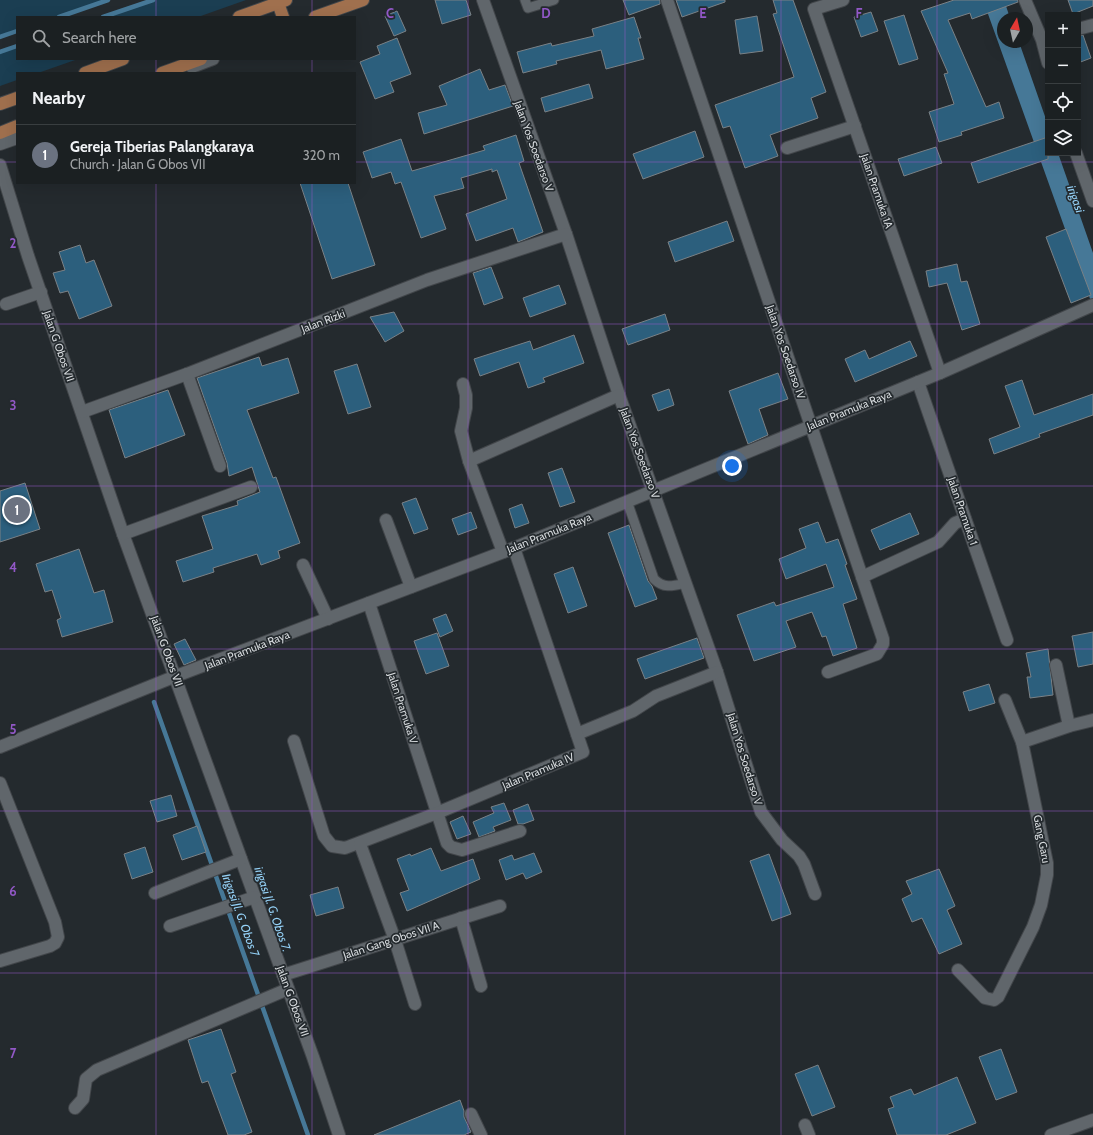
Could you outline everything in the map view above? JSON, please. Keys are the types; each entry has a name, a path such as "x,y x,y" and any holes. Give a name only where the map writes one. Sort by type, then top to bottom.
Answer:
{"main road":[{"path":"319,16 363,0"},
{"path":"242,16 282,1 283,16"},
{"path":"88,72 121,60"},
{"path":"165,72 198,60"},
{"path":"0,104 16,98"},
{"path":"0,132 16,126"}],"street":[{"name":"Jalan Yos Soedarso V","path":"483,0 566,234 619,395 654,490 717,672 762,812 782,840 799,856 804,864 815,894"},
{"name":"Jalan Yos Soedarso IV","path":"668,0 881,633 883,644 877,654 828,672"},
{"name":"Jalan Pramuka 1A","path":"843,0 814,8 940,373"},
{"path":"1025,0 1045,39"},
{"path":"1081,28 1093,25"},
{"path":"180,72 210,60"},
{"path":"787,148 855,126"},
{"path":"0,144 16,138"},
{"path":"1077,156 1093,201"},
{"name":"Jalan G Obos VII","path":"0,165 41,292 123,534 176,676 339,1135"},
{"name":"Jalan Rizki","path":"82,412 187,374 427,280 566,234"},
{"path":"6,304 41,292"},
{"name":"Jalan Pramuka Raya","path":"0,747 176,676 508,550 940,373 1093,305"},
{"path":"187,374 220,466"},
{"name":"Jalan Pramuka 1","path":"918,382 1007,640"},
{"name":"Jalan Pramuka IV","path":"294,741 327,841 339,848 360,844 437,814 583,752 508,550 469,460 461,431 466,408 466,395 463,384"},
{"path":"469,460 619,395"},
{"path":"123,534 250,487"},
{"path":"862,577 938,542 954,523 965,519"},
{"path":"386,520 411,587"},
{"path":"303,565 328,619"},
{"name":"Jalan Pramuka V","path":"369,603 437,814 448,843 456,849 470,849 520,831"},
{"path":"1056,665 1069,726"},
{"path":"577,734 633,711 656,696 717,672"},
{"path":"1006,700 1022,742 1069,726 1093,720"},
{"name":"Gang Garu","path":"958,970 985,998 994,1000 998,996 1033,927 1041,905 1046,886 1047,863 1022,742"},
{"path":"0,783 55,922 58,937 58,940 50,946 0,961"},
{"path":"360,844 395,940 415,1004"},
{"path":"155,893 241,859"},
{"path":"170,926 255,897"},
{"name":"Jalan Gang Obos VII A","path":"283,975 500,906"},
{"path":"461,918 481,986"},
{"path":"76,1108 83,1099 86,1079 97,1070 288,989"},
{"path":"471,1114 481,1135"},
{"path":"1051,1135 1093,1120"}],"lane":[{"path":"525,0 528,8 554,0"},
{"path":"626,501 654,579 664,586 670,587 686,583"}],"shaded area":[{"path":"0,0 107,0 59,16 16,16 16,30 0,35"},
{"path":"155,0 246,0 201,16 109,16"},
{"path":"983,0 1004,0 1008,12 997,12 997,39"},
{"path":"16,48 16,60 75,60 41,72 16,72 16,80 0,86 0,53"},
{"path":"1000,48 1021,48 1045,116 1045,156 1059,156 1093,253 1093,307"}],"building":[{"path":"435,0 466,0 471,15 442,24"},
{"path":"623,0 660,0 660,4 629,15"},
{"path":"676,0 725,0 725,2 682,17"},
{"path":"773,0 793,0 826,92 811,98 818,118 770,135 778,156 745,168 730,126 723,128 715,105 794,77 773,14 777,13"},
{"path":"954,0 1018,0 1018,2 972,19 970,13 948,20 986,107 999,102 1004,118 961,132 962,135 939,142 929,112 954,104 944,74 948,73 921,11"},
{"path":"1068,0 1093,0 1093,6 1078,12 1072,12"},
{"path":"397,11 406,31 394,36 385,16"},
{"path":"871,12 878,31 861,37 854,17"},
{"path":"904,15 918,59 899,65 884,21"},
{"path":"757,16 763,51 740,54 735,20"},
{"path":"634,17 641,38 638,38 644,59 606,69 601,50 556,61 557,64 523,73 517,52 551,43 552,46 594,36 592,29"},
{"path":"1081,35 1083,35 1091,58 1081,62 1081,48"},
{"path":"397,38 411,74 390,82 394,92 375,99 360,62 380,54 377,46"},
{"path":"480,69 489,90 505,85 513,106 424,134 418,113 447,105 439,86"},
{"path":"589,84 593,98 545,112 541,98"},
{"path":"695,131 704,157 643,179 633,154"},
{"path":"516,135 524,161 519,163 543,232 518,242 513,228 476,241 466,214 507,199 497,170 492,172 492,169 461,178 464,188 434,196 446,229 421,238 401,182 395,184 391,172 372,178 363,152 401,139 412,171 485,150 483,146"},
{"path":"1045,138 1045,156 1048,156 1048,159 978,183 971,163"},
{"path":"936,147 942,163 904,176 898,159"},
{"path":"300,184 348,184 375,265 332,279"},
{"path":"727,221 734,241 675,262 668,242"},
{"path":"1066,229 1091,295 1071,303 1046,237"},
{"path":"80,245 86,263 94,260 112,306 79,319 68,291 60,293 53,273 65,270 59,252"},
{"path":"957,264 961,282 967,281 980,324 962,330 947,283 929,287 926,271"},
{"path":"491,267 503,298 484,305 473,273"},
{"path":"559,285 566,304 530,317 523,298"},
{"path":"394,312 404,331 385,342 370,317"},
{"path":"665,314 670,330 628,345 622,329"},
{"path":"574,335 584,363 543,378 545,382 528,388 519,362 480,376 474,359 530,341 533,350"},
{"path":"910,341 917,356 855,382 845,359 865,350 869,359"},
{"path":"259,357 262,366 288,358 299,393 247,410 273,478 276,477 300,543 278,551 280,558 261,565 257,554 213,568 214,572 183,582 176,561 213,549 202,516 238,505 237,501 260,492 252,467 229,476 227,463 197,378"},
{"path":"357,364 371,407 348,414 334,371"},
{"path":"778,373 788,399 759,409 768,435 748,444 729,391"},
{"path":"1022,380 1034,415 1093,394 1093,415 1039,434 1040,437 994,454 989,439 1020,427 1005,386"},
{"path":"669,389 674,405 658,411 652,395"},
{"path":"168,390 185,435 125,458 109,410"},
{"path":"562,468 575,502 560,507 548,473"},
{"path":"25,483 40,529 0,542 0,491"},
{"path":"416,498 428,529 414,534 402,503"},
{"path":"522,504 529,523 515,528 509,509"},
{"path":"471,512 477,528 458,535 452,519"},
{"path":"910,513 919,534 880,550 871,530"},
{"path":"818,522 826,543 838,539 847,564 845,565 857,599 843,604 857,648 833,656 826,636 822,637 812,612 786,621 796,647 754,661 737,615 774,602 776,606 834,587 826,564 786,579 779,559 806,548 799,529"},
{"path":"629,525 648,581 652,586 657,599 635,607 608,533"},
{"path":"79,549 94,593 104,590 113,622 62,637 57,620 61,618 52,590 45,592 36,564"},
{"path":"573,567 587,606 568,613 554,574"},
{"path":"446,614 453,631 440,637 433,619"},
{"path":"1093,632 1093,664 1078,667 1072,636"},
{"path":"437,633 449,666 426,674 414,641"},
{"path":"697,638 704,658 645,679 637,659"},
{"path":"185,639 196,660 184,665 174,644"},
{"path":"1048,649 1053,695 1030,698 1027,677 1031,677 1026,653"},
{"path":"989,684 995,703 969,711 963,692"},
{"path":"171,795 177,816 157,822 150,801"},
{"path":"504,803 511,820 493,827 495,831 479,837 473,822 494,813 491,807"},
{"path":"528,804 534,820 523,824 518,824 513,810"},
{"path":"463,816 471,834 457,839 450,822"},
{"path":"197,826 206,852 182,860 173,835"},
{"path":"145,847 153,872 132,879 124,854"},
{"path":"431,848 441,871 473,859 480,879 407,911 400,893 409,890 397,859 410,854 411,856"},
{"path":"534,853 542,872 526,879 523,873 506,880 499,860 512,855 514,860"},
{"path":"769,854 791,914 772,921 750,861"},
{"path":"939,869 955,906 947,910 962,944 939,954 922,918 912,922 902,899 912,894 906,881"},
{"path":"338,887 344,908 316,916 310,895"},
{"path":"221,1029 236,1072 231,1074 252,1132 244,1135 228,1135 208,1081 202,1083 188,1040"},
{"path":"1001,1049 1017,1092 996,1100 979,1057"},
{"path":"818,1065 835,1107 812,1116 795,1074"},
{"path":"957,1077 976,1123 946,1135 897,1135 888,1109 894,1107 890,1097 911,1089 914,1095"},
{"path":"460,1100 464,1111 464,1117 471,1132 464,1135 374,1135"}],"waterway":[{"path":"62,16 108,0"},
{"path":"106,16 153,0"},
{"path":"0,37 16,31"},
{"path":"0,52 16,46"},
{"name":"Irigasi Jl. G. Obos 7","path":"154,702 308,1135"}],"place":[{"name":"Gereja Tiberias Palangkaraya","path":"17,510"}],"water label":[{"name":"irigasi","path":"1076,199"},
{"name":"irigasi Jl. G. Obos 7.","path":"273,909"}]}
